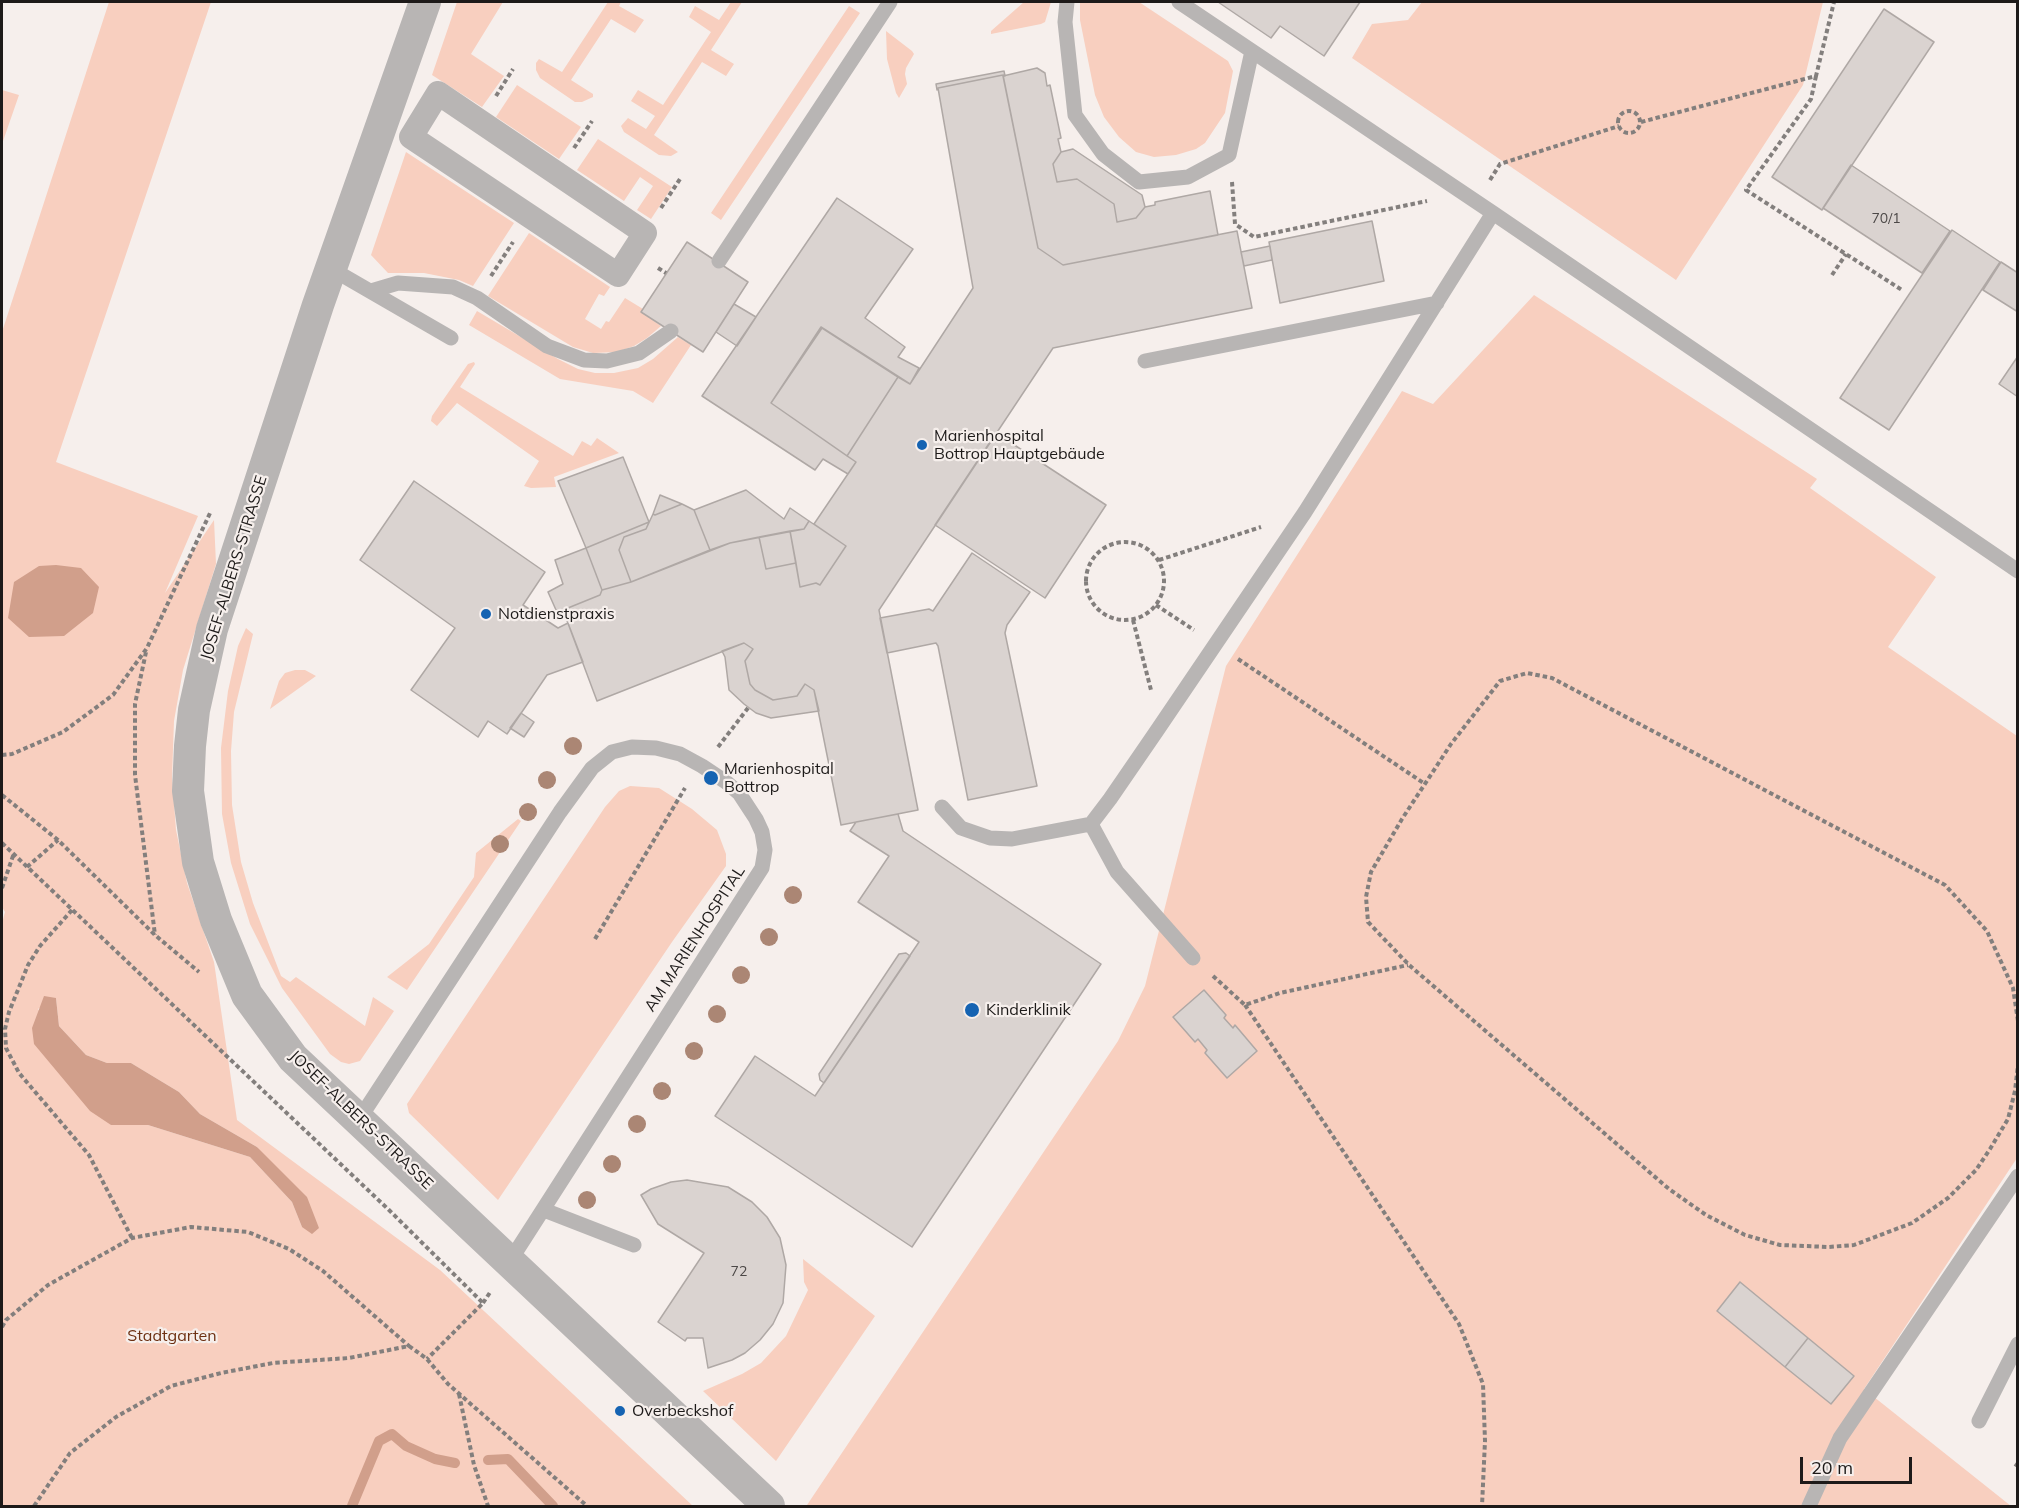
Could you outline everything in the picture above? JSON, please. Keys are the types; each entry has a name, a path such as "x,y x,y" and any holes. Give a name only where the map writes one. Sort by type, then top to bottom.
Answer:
{"street":[{"name":"JOSEF-ALBERS-STRASSE","path":"425,2 330,268 212,629 194,710 188,791 198,862 216,920 247,995 293,1058 769,1506"},
{"path":"438,93 645,233 618,275 411,137 438,93"}],"lane":[{"path":"719,261 890,2"},
{"path":"1067,2 1065,22 1075,115 1103,154 1139,182 1188,177 1229,155 1252,51"},
{"path":"1179,2 2018,571"},
{"path":"942,807 961,828 990,838 1012,839 1091,824 1305,512 1493,213"},
{"path":"330,268 451,338"},
{"path":"371,291 398,283 453,287 477,298 547,346 584,360 607,361 639,353 671,331"},
{"path":"1145,361 1437,303"},
{"name":"AM MARIENHOSPITAL","path":"358,1120 560,812 592,768 612,752 632,747 656,748 680,754 702,766 739,793 762,832 765,850 762,868 510,1262"},
{"path":"1091,824 1117,872 1193,958"},
{"path":"1809,1506 1840,1438 2018,1176"},
{"path":"544,1210 634,1245"},
{"path":"1979,1420 2018,1344"}],"path":[{"path":"1834,2 1811,99 1746,190 1902,290"},
{"path":"1641,122 1816,76"},
{"path":"1631,111 1638,114 1641,122 1638,129 1631,133 1624,132 1618,126 1618,118 1623,112 1631,111"},
{"path":"1229,155 1235,224 1254,237 1469,198 1500,164 1618,126"},
{"path":"1832,275 1846,254"},
{"path":"1159,560 1305,512"},
{"path":"1121,542 1138,544 1150,550 1159,560 1164,575 1164,589 1156,605 1146,615 1133,620 1118,620 1105,615 1095,606 1087,588 1087,574 1091,562 1108,546 1121,542"},
{"path":"1156,605 1425,784"},
{"path":"1133,620 1150,681 1156,732"},
{"path":"2,755 12,754 63,732 113,695 147,648 135,704 135,775 155,935"},
{"path":"2018,1021 2013,988 1987,931 1945,885 1552,678 1527,673 1500,681 1451,744 1371,872 1366,897 1368,922 1409,964 1669,1188 1706,1215 1745,1235 1780,1245 1829,1247 1854,1245 1912,1223 1948,1198 1976,1170 2008,1119 2018,1065"},
{"path":"595,939 688,782 748,708"},
{"path":"2,795 58,840 155,935 199,973"},
{"path":"27,867 58,840"},
{"path":"2,843 390,1210 483,1303 427,1359"},
{"path":"2,888 14,853"},
{"path":"72,910 40,946 28,965 9,1012 5,1029 6,1047 19,1073 89,1155 132,1238"},
{"path":"1193,958 1245,1005 1459,1324 1483,1384 1485,1440 1482,1506"},
{"path":"1245,1005 1280,993 1409,964"},
{"path":"2,1327 6,1320 48,1285 132,1238 191,1227 248,1232 289,1249 323,1271 427,1359 448,1384 586,1506"},
{"path":"34,1506 70,1453 116,1418 171,1386 221,1372 273,1363 349,1358 409,1346"},
{"path":"458,1393 474,1465 488,1506"},
{"path":"2018,1463 2015,1467 2018,1468"}],"green space":[{"name":"Stadtgarten","path":"109,2 211,2 56,462 198,516 165,593 214,520 216,564 183,670 174,721 172,777 176,830 187,883 214,962 237,1120 440,1270 693,1506 2,1506 2,923 5,912 2,907 2,332","holes":["56,998 59,1026 86,1055 107,1063 131,1063 179,1092 200,1114 257,1147 319,1228 302,1227 292,1202 250,1157 148,1125 111,1125 38,1009"]},
{"path":"457,2 503,2 471,54 504,76 482,107 432,75"},
{"path":"608,2 621,2 619,6 644,20 635,33 611,19 571,80 593,94 593,97 582,102 575,102 540,78 536,70 536,63 539,59 562,72"},
{"path":"731,2 742,2 711,50 734,64 726,76 702,62 654,135 678,152 671,156 659,155 624,132 621,126 628,118 646,129 655,116 631,101 638,90 663,105 711,32 689,17 695,6 719,20"},
{"path":"1024,2 1051,2 1045,22 991,34 991,31"},
{"path":"1080,2 1139,2 1228,61 1233,71 1225,113 1205,143 1196,149 1176,155 1154,157 1136,152 1119,137 1104,117 1095,95 1080,20"},
{"path":"1422,2 1823,2 1803,85 1676,280 1352,58 1372,24 1408,20"},
{"path":"849,6 860,13 721,220 711,213"},
{"path":"886,31 914,54 906,68 907,84 899,98 887,59"},
{"path":"517,85 581,127 559,159 496,117"},
{"path":"2,90 19,95 2,144"},
{"path":"598,139 672,187 651,219 637,210 653,186 640,177 624,201 577,170"},
{"path":"406,152 514,223 473,286 459,280 424,273 388,273 371,255"},
{"path":"529,233 610,287 604,296 599,294 585,319 601,329 606,321 609,322 625,298 643,309 641,312 661,326 634,346 617,352 593,353 573,347 488,296"},
{"path":"1534,295 1817,479 1810,488 1936,577 1888,647 2017,736 2017,1158 1864,1389 2011,1506 807,1505 1118,1041 1145,986 1226,666 1402,391 1433,404"},
{"path":"477,311 558,359 578,369 595,373 614,373 638,368 653,359 678,337 691,345 653,403 633,391 560,379 469,325"},
{"path":"474,362 475,364 460,387 573,456 582,441 591,446 597,438 619,453 554,477 556,487 524,486 539,461 457,403 437,426 431,421 432,416 468,364"},
{"path":"246,628 253,634 234,712 231,751 232,805 241,862 253,903 281,976 290,982 296,977 365,1026 373,997 394,1011 360,1061 349,1064 341,1062 330,1054 282,988 250,924 231,863 222,814 221,748 228,691 238,646"},
{"path":"305,670 316,676 270,709 279,681 285,673"},
{"path":"630,786 659,788 692,809 717,830 726,854 726,866 498,1200 409,1113 407,1104 605,807 619,791"},
{"path":"518,819 521,821 407,990 387,977 429,944 474,877 476,853"},
{"path":"803,1259 875,1316 776,1461 703,1391 761,1363 786,1336 808,1290 804,1282"}],"shaded area":[{"path":"56,565 81,568 99,587 93,613 64,636 29,637 8,618 14,582 39,566"},
{"path":"44,996 56,998 59,1026 86,1055 107,1063 131,1063 179,1092 200,1114 257,1147 307,1197 319,1228 312,1234 302,1227 292,1202 250,1157 148,1125 111,1125 90,1111 34,1044 32,1028"}],"building":[{"path":"1218,2 1360,2 1324,56 1280,26 1271,38"},
{"path":"1884,9 1934,42 1822,210 1772,177"},
{"path":"1037,68 1045,73 1047,86 1050,85 1061,138 1058,139 1061,152 1053,164 1057,182 1077,179 1114,204 1117,222 1136,218 1145,207 1155,205 1155,202 1210,191 1218,235 1063,265 1038,248 1003,76"},
{"path":"1004,71 1005,76 937,90 936,84"},
{"name":"Marienhospital Bottrop Hauptgebäude","path":"1003,75 1038,248 1063,265 1237,231 1252,308 1053,348 879,610 918,810 841,825 814,690 805,684 797,696 773,700 755,690 750,684 745,661 753,649 744,643 597,701 563,610 600,595 602,590 631,582 730,543 759,537 766,569 796,563 800,587 816,583 820,585 846,546 814,524 856,462 847,456 898,377 910,384 973,288 938,88"},
{"path":"1073,149 1142,195 1145,207 1136,218 1117,222 1114,204 1077,179 1057,182 1053,164 1061,152"},
{"path":"1851,165 1950,231 1922,273 1823,208"},
{"path":"837,198 913,249 865,318 905,347 898,357 919,368 910,384 821,327 771,403 856,462 848,474 823,459 815,470 702,396"},
{"path":"1372,221 1384,281 1280,303 1269,242"},
{"path":"1952,230 2000,262 1889,430 1840,398"},
{"path":"687,242 748,282 703,352 641,312"},
{"path":"1270,246 1272,260 1244,266 1241,252"},
{"path":"2001,262 2018,273 2018,312 1983,290"},
{"path":"734,304 756,317 737,346 716,332"},
{"path":"822,328 898,377 847,456 771,403"},
{"path":"2018,356 2018,397 1999,384"},
{"path":"996,433 1106,505 1045,598 935,525"},
{"path":"623,457 649,522 586,548 558,481"},
{"name":"Notdienstpraxis","path":"414,481 545,572 523,605 558,628 568,623 583,662 547,675 507,734 488,721 478,737 411,690 455,628 360,560"},
{"path":"746,490 784,519 790,508 809,521 804,529 730,543 710,550 694,510"},
{"path":"660,495 682,504 655,515 653,514"},
{"path":"682,504 694,510 710,550 631,582 619,550 624,537 646,529 653,514"},
{"path":"809,521 846,546 820,585 816,583 800,587 790,531 804,529"},
{"path":"649,522 646,529 624,537 619,550 631,582 602,590 586,548"},
{"path":"790,531 796,563 766,569 759,537"},
{"path":"586,548 602,590 600,595 563,610 556,610 548,592 563,584 555,560"},
{"path":"972,553 1030,592 1007,625 1005,633 1037,786 968,800 938,646 936,643 887,653 880,618 929,609 933,611"},
{"path":"744,643 753,649 745,661 750,684 755,690 773,700 797,696 805,684 814,690 819,711 771,718 756,713 744,704 729,690 725,657 722,651"},
{"path":"521,713 534,722 524,737 510,728"},
{"name":"Kinderklinik","path":"898,814 903,831 1101,964 912,1247 715,1116 755,1056 815,1096 919,942 858,902 889,856 850,831 856,822"},
{"path":"906,953 910,956 824,1083 820,1080 819,1074 899,954"},
{"path":"1204,990 1226,1015 1224,1018 1233,1028 1235,1025 1257,1051 1227,1078 1205,1053 1207,1050 1198,1039 1195,1042 1173,1017"},
{"path":"687,1180 728,1187 752,1202 767,1217 780,1238 786,1265 783,1303 773,1324 745,1353 708,1368 703,1338 687,1338 685,1341 658,1322 704,1253 658,1224 641,1195 671,1182"},
{"path":"1740,1282 1808,1338 1785,1367 1717,1311"},
{"path":"1808,1338 1854,1376 1831,1404 1785,1367"}],"waterway":[{"path":"352,1506 379,1441 392,1434 406,1446 435,1459 455,1463"},
{"path":"488,1460 508,1459 553,1506"}],"place":[{"name":"Marienhospital Bottrop Hauptgebäude","path":"922,445"},
{"name":"Notdienstpraxis","path":"486,614"},
{"name":"Marienhospital Bottrop","path":"711,778"},
{"name":"Kinderklinik","path":"972,1010"},
{"name":"Overbeckshof","path":"620,1411"}]}
